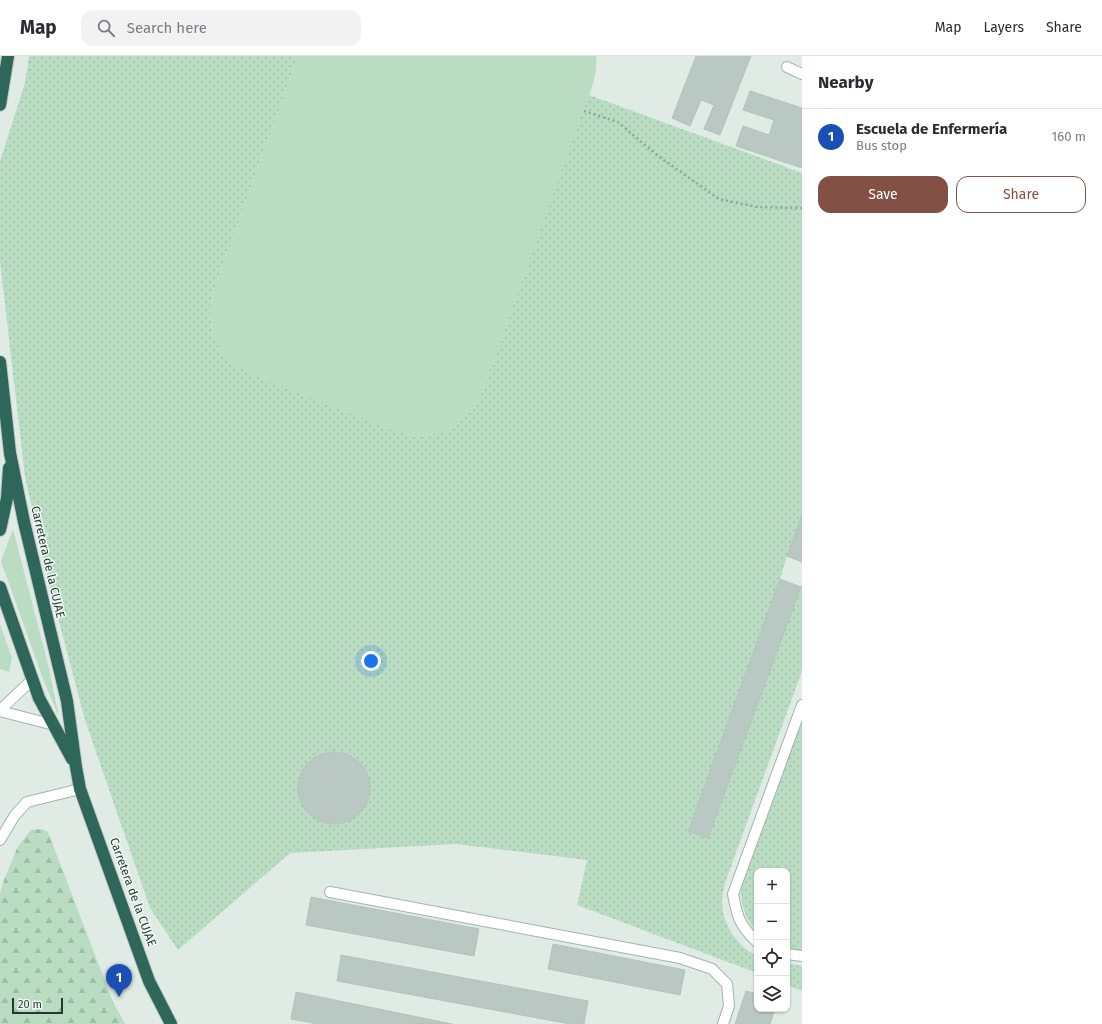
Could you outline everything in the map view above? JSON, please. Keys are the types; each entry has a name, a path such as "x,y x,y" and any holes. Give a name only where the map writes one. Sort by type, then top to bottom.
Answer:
{"highway":[{"path":"0,105 8,56"},
{"name":"Carretera de la CUJAE","path":"0,362 10,453 24,522 67,701 80,789 150,981 171,1024"},
{"path":"0,530 6,498 10,453"},
{"name":"Carretera de la CUJAE","path":"0,587 39,698 76,767"}],"lane":[{"path":"787,67 802,74"},
{"path":"0,711 33,679"},
{"path":"755,940 745,930 736,913 733,894 802,705"},
{"path":"0,711 54,726"},
{"path":"0,840 15,815 27,802 80,789"},
{"path":"330,892 680,958 712,970 726,984 728,1006 723,1024"},
{"path":"790,954 802,956"}],"path":[{"path":"584,111 618,122 658,156 719,199 757,208 802,208"}],"green space":[{"path":"29,56 298,56 215,287 210,309 212,331 221,350 237,366 256,376 394,431 415,436 437,434 457,425 473,410 483,390 589,95 802,173 802,515 688,830 708,838 802,584 802,671 725,883 722,896 723,910 728,926 737,940 754,954 754,972 577,905 587,860 456,844 290,853 178,950 150,908 85,720 51,591 25,477 0,261 0,161 25,83"},
{"path":"298,56 596,56 595,77 589,97 483,390 473,410 457,425 437,434 415,436 394,431 256,376 237,366 221,350 212,331 210,309 215,287"},
{"path":"13,529 49,668 59,717 43,679 1,561"},
{"path":"0,624 12,658 9,672 0,669"},
{"path":"802,718 802,951 790,950 790,868 754,868 754,929 745,914 742,902 741,892 744,873"},
{"path":"42,829 48,832 113,1002 125,1024 0,1024 0,893 18,846 31,830"},
{"path":"790,964 802,966 802,991 790,986"}],"building":[{"path":"696,56 751,56 720,135 704,129 714,105 701,100 690,126 672,118"},
{"path":"750,91 802,108 802,168 736,146 743,126 769,135 774,120 743,110"},
{"path":"802,515 802,562 787,556"},
{"path":"780,579 801,587 708,838 688,831"},
{"path":"334,752 354,758 364,768 370,788 364,808 354,818 334,824 314,818 304,808 298,788 304,768 314,758"},
{"path":"311,897 479,929 474,956 306,925"},
{"path":"553,944 685,970 680,995 548,969"},
{"path":"341,955 588,1001 584,1024 570,1024 337,981"},
{"path":"746,991 754,993 754,1012 774,1012 770,1024 735,1024"},
{"path":"296,992 452,1024 318,1024 291,1019"}],"place":[{"name":"Escuela de Enfermería","path":"119,997"}]}
